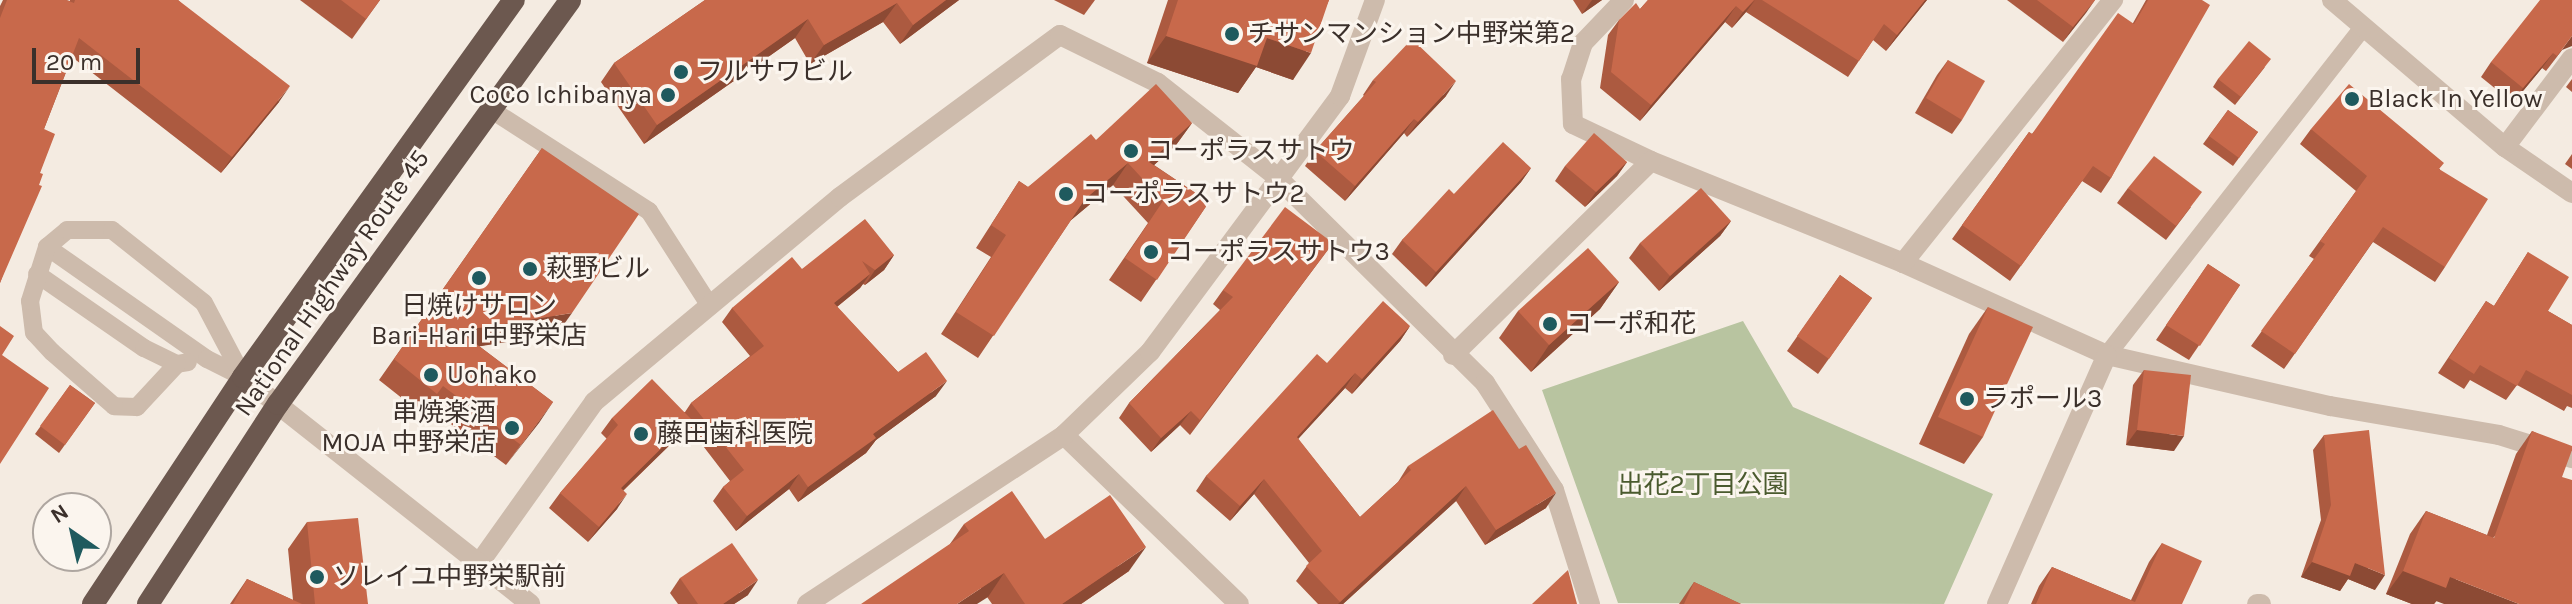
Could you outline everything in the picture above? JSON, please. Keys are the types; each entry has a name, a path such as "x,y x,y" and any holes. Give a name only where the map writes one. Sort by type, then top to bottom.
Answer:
{"highway":[{"name":"National Highway Route 45","path":"93,604 243,377 514,0"},
{"name":"National Highway Route 45","path":"148,604 278,404 570,0"}],"street":[{"path":"807,604 1064,435 1150,352 1340,96 1375,0"},
{"path":"1624,0 1583,43 1571,79 1573,124 1651,161 1903,263 2107,355 2330,406 2499,435 2572,458"},
{"path":"1903,263 2113,0"},
{"path":"2332,0 2505,147 2572,193"},
{"path":"480,562 594,402 840,197 1060,35 1158,83 1277,177 1453,355 1485,383 1554,490 1590,604"},
{"path":"2505,147 2572,58"},
{"path":"1453,355 1651,161"},
{"path":"1997,604 2107,355"},
{"path":"243,377 530,604"},
{"path":"1064,435 1239,604"}],"lane":[{"path":"2107,355 2363,27"},
{"path":"490,109 649,211 710,306"},
{"path":"177,364 137,407 114,406 34,333 30,301 47,247 67,230 112,230 204,303 243,377"},
{"path":"47,247 207,359 243,377"},
{"path":"37,274 144,348 177,364 207,359"}],"green space":[{"name":"出花2丁目公園","path":"1743,321 1793,407 1993,494 1944,604 1618,603 1542,390"}],"building":[{"path":"7,0 66,0 74,3 75,0 178,0 290,86 232,157 79,38 44,129 55,134 40,173 43,174 39,185 42,186 0,283 0,18"},
{"path":"341,0 380,0 366,19"},
{"path":"705,0 946,0 913,25 897,3 824,45 808,19 657,125 614,63"},
{"path":"1178,0 1329,0 1311,53 1267,38 1257,66 1166,36"},
{"path":"1648,0 1754,0 1743,12 1736,6 1651,105 1611,72 1619,20 1636,3 1640,9"},
{"path":"1762,0 1925,0 1897,35 1884,24 1859,61"},
{"path":"2037,0 2095,0 2073,27"},
{"path":"2148,0 2202,0 2210,5 2111,178 2093,166 2021,266 1962,225 2029,132 2032,134 2118,13 2134,24"},
{"path":"2540,0 2572,0 2572,36 2557,56 2553,53 2523,88 2491,62"},
{"path":"1412,39 1456,81 1418,122 1414,119 1355,186 1315,151 1376,82 1373,80"},
{"path":"2249,41 2271,59 2241,97 2218,79"},
{"path":"1948,60 1985,81 1962,120 1926,98"},
{"path":"1156,84 1192,123 1149,162 1209,202 1157,280 1125,258 1163,201 1128,163 1085,199 994,336 956,312 1006,235 991,225 1019,181 1028,187 1091,134 1096,140"},
{"path":"2349,84 2444,163 2439,169 2488,199 2445,267 2383,227 2295,354 2261,331 2325,244 2320,241 2367,176 2311,129"},
{"path":"2228,110 2258,132 2239,158 2209,136"},
{"path":"1594,133 1627,162 1596,192 1565,166"},
{"path":"1503,142 1531,168 1436,272 1402,240 1449,189 1454,194"},
{"path":"542,148 639,214 572,313 459,331 553,402 521,445 443,386 437,394 394,359"},
{"path":"2154,156 2202,192 2176,226 2128,188"},
{"path":"1701,188 1731,221 1670,276 1640,243"},
{"path":"1285,207 1333,243 1200,420 1191,411 1161,438 1129,403 1233,297 1223,290"},
{"path":"865,219 894,255 875,270 862,261 870,274 834,303 898,372 926,352 947,381 873,434 876,438 808,487 799,474 747,516 723,487 744,470 691,403 764,346 732,308 792,257 802,269"},
{"path":"1588,248 1619,282 1549,345 1518,311"},
{"path":"2528,252 2569,277 2548,311 2572,325 2572,395 2526,370 2517,386 2480,365 2474,374 2449,358 2486,301 2494,306"},
{"path":"2208,264 2240,285 2200,346 2166,325"},
{"path":"1840,275 1872,298 1829,359 1797,336"},
{"path":"1383,301 1410,326 1362,379 1355,373 1297,437 1360,517 1411,470 1408,466 1493,410 1519,449 1526,445 1556,493 1496,530 1466,486 1340,602 1306,566 1322,551 1264,479 1240,506 1206,476 1317,354 1327,363"},
{"name":"ラポール3","path":"1988,307 2033,327 1983,437 1938,417"},
{"path":"0,326 14,336 2,355 49,388 0,464"},
{"path":"2144,370 2191,375 2184,436 2137,430"},
{"path":"652,379 691,419 621,488 627,494 599,527 560,493 618,425 612,418"},
{"path":"70,385 95,403 65,445 40,426"},
{"path":"2369,430 2385,575 2355,563 2350,576 2312,562 2331,505 2324,435"},
{"path":"2532,431 2572,446 2562,477 2572,480 2572,604 2519,604 2450,577 2446,588 2403,571 2426,511 2494,538"},
{"path":"1012,491 1045,539 1110,495 1146,547 1062,604 1025,604 1004,573 957,604 861,604 969,531 964,524"},
{"path":"358,518 368,604 315,604 307,522"},
{"path":"732,543 758,580 723,604 698,604 680,578"},
{"path":"2162,543 2202,561 2182,604 2036,604 2052,567 2135,602"},
{"path":"1568,570 1577,604 1532,604"},
{"path":"247,579 302,604 233,604"},
{"path":"1694,582 1741,604 1684,604"}],"place":[{"name":"チサンマンション中野栄第2","path":"1232,34"},
{"name":"フルサワビル","path":"681,72"},
{"name":"CoCo Ichibanya","path":"668,95"},
{"name":"Black In Yellow","path":"2352,99"},
{"name":"コーポラスサトウ","path":"1131,151"},
{"name":"コーポラスサトウ2","path":"1066,194"},
{"name":"コーポラスサトウ3","path":"1151,252"},
{"name":"萩野ビル","path":"530,269"},
{"name":"日焼けサロン Bari-Hari 中野栄店","path":"479,278"},
{"name":"コーポ和花","path":"1550,324"},
{"name":"Uohako","path":"431,375"},
{"name":"ラポール3","path":"1967,399"},
{"name":"串焼楽酒 MOJA 中野栄店","path":"512,428"},
{"name":"藤田歯科医院","path":"641,434"},
{"name":"ソレイユ中野栄駅前","path":"317,577"}]}
